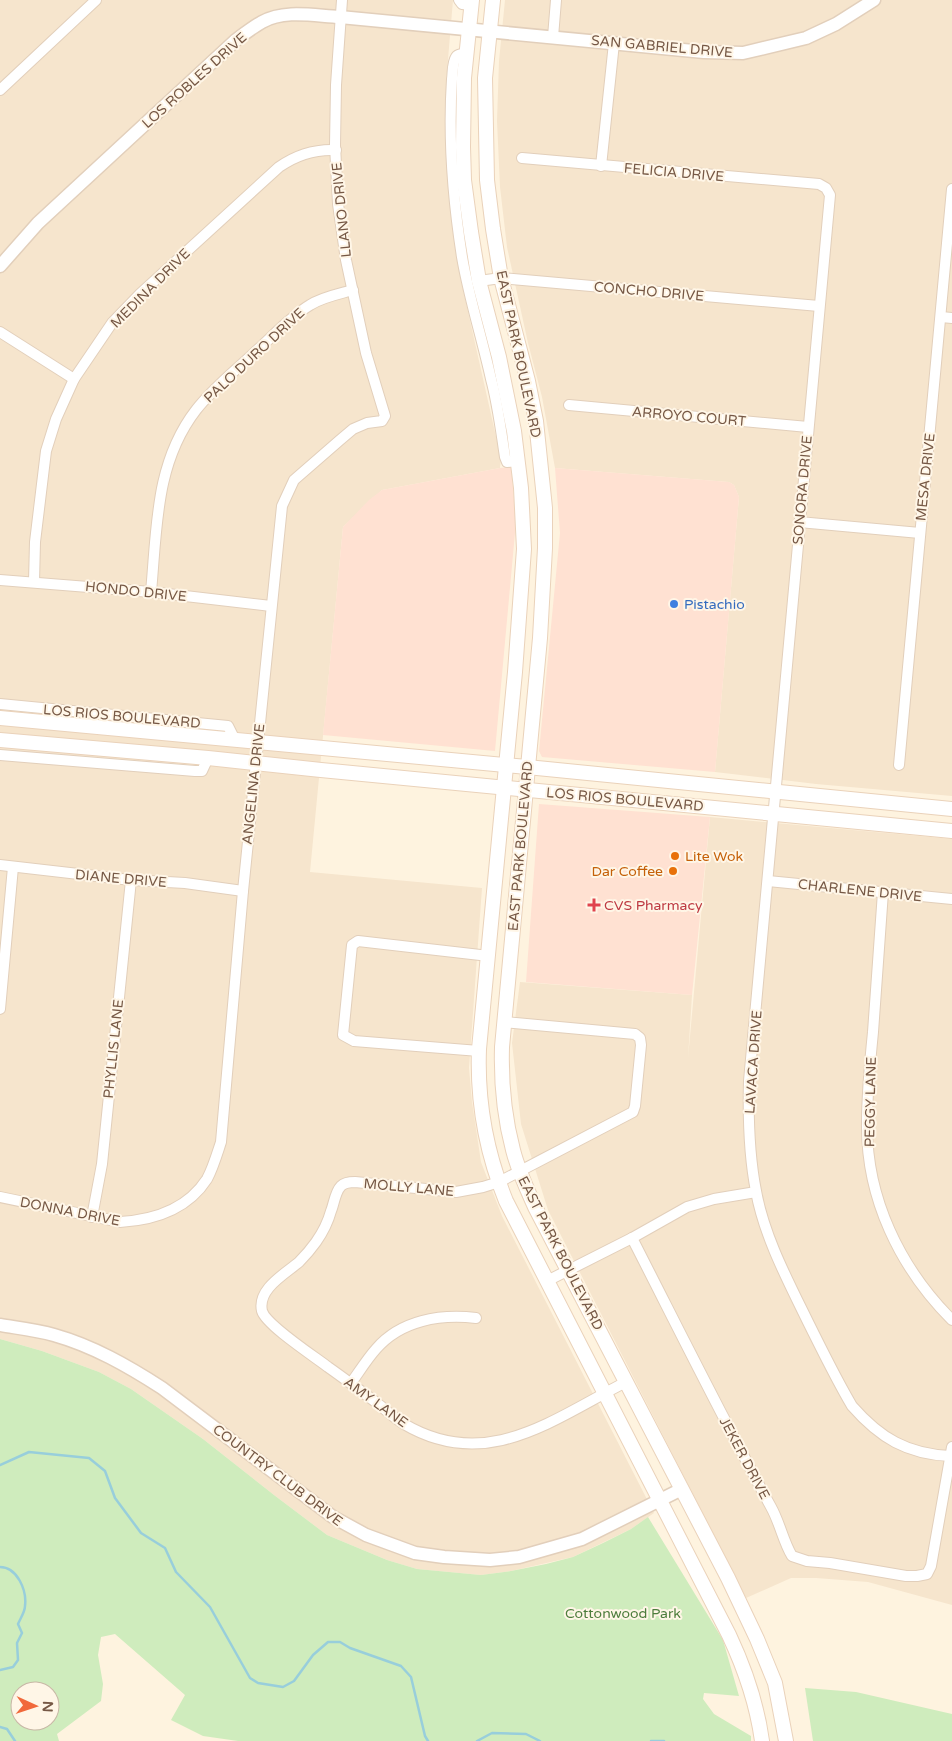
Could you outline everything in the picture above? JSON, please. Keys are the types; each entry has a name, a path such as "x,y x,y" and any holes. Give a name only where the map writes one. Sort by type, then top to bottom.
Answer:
{"main road":[{"name":"EAST PARK BOULEVARD","path":"493,0 485,78 486,147 493,229 502,278 536,421 544,500 545,548 540,638 504,1022 501,1077 512,1149 535,1208 728,1578 757,1639 775,1683 785,1735"},
{"name":"EAST PARK BOULEVARD","path":"468,2 469,29 464,78 464,180 479,281 509,403 518,461 524,549 515,672 479,1051 479,1087 484,1124 498,1182 516,1222 729,1635 751,1688 759,1719 762,1741"},
{"path":"524,549 545,548"},
{"name":"LOS RIOS BOULEVARD","path":"0,718 952,809"},
{"name":"LOS RIOS BOULEVARD","path":"0,740 208,758 952,830"},
{"path":"364,773 369,753"},
{"path":"670,803 672,781"},
{"path":"489,956 509,957"}],"street":[{"path":"0,90 96,0"},
{"name":"LLANO DRIVE","path":"342,0 336,85 338,204 346,260 366,352 385,416"},
{"path":"553,37 556,0"},
{"name":"SAN GABRIEL DRIVE","path":"469,29 704,52 743,52 806,38 836,24 874,0"},
{"name":"LOS ROBLES DRIVE","path":"0,266 38,223 236,40 261,22 275,16 291,14 469,29"},
{"path":"600,166 614,43"},
{"path":"466,54 456,57 452,90 453,154 458,225 469,292 492,380 505,457 507,462 518,461"},
{"name":"MEDINA DRIVE","path":"34,582 35,542 46,451 56,419 74,379 112,323 279,167 291,158 305,153 324,149 336,150"},
{"name":"FELICIA DRIVE","path":"522,158 819,184 826,188"},
{"name":"SONORA DRIVE","path":"774,793 830,195 826,188"},
{"name":"MESA DRIVE","path":"899,764 920,533 947,318 952,189"},
{"name":"CONCHO DRIVE","path":"479,281 502,278 819,306"},
{"name":"PALO DURO DRIVE","path":"151,592 162,482 169,457 180,434 195,411 212,391 295,316 311,304 353,290"},
{"path":"0,332 74,379"},
{"name":"ARROYO COURT","path":"569,405 808,427"},
{"name":"ANGELINA DRIVE","path":"194,1196 207,1178 221,1142 243,891 282,506 294,480 353,429 367,423 382,421 385,416"},
{"path":"799,522 920,533"},
{"name":"HONDO DRIVE","path":"0,580 151,592 271,606"},
{"name":"LOS RIOS BOULEVARD","path":"0,704 228,726 235,740"},
{"path":"0,754 195,771 202,771 208,758"},
{"name":"LAVACA DRIVE","path":"774,793 768,881 749,1081 748,1120 756,1192 769,1236 782,1270 852,1406 870,1425 893,1442 930,1455 951,1451"},
{"name":"DIANE DRIVE","path":"0,866 131,880 185,883 243,891"},
{"path":"0,1009 13,866"},
{"name":"PHYLLIS LANE","path":"92,1217 102,1164 131,880"},
{"name":"CHARLENE DRIVE","path":"768,881 952,899"},
{"name":"PEGGY LANE","path":"884,892 868,1085 867,1125 869,1158 876,1191 886,1223 898,1248 917,1279 952,1320"},
{"path":"479,1051 354,1041 343,1035 352,945 358,941 489,956"},
{"name":"MOLLY LANE","path":"262,1303 269,1288 275,1281 300,1261 321,1236 338,1190 345,1184 355,1182 456,1192 483,1187 498,1182 633,1112 642,1045 640,1038 635,1034 504,1022"},
{"path":"548,1281 632,1238 687,1207 714,1199 756,1192"},
{"name":"DONNA DRIVE","path":"0,1197 120,1222 140,1221 159,1216 179,1207 194,1196"},
{"name":"JEKER DRIVE","path":"632,1238 773,1509 792,1556 807,1561 906,1576 927,1574 951,1451"},
{"name":"AMY LANE","path":"262,1303 264,1315 270,1322 350,1383 411,1428 441,1439 476,1444 500,1441 521,1435 626,1382"},
{"path":"350,1383 376,1348 403,1328 420,1321 440,1317 459,1316 476,1318"},
{"name":"COUNTRY CLUB DRIVE","path":"0,1325 54,1334 106,1354 162,1388 333,1517 366,1535 416,1553 490,1560 519,1557 582,1539 682,1489"}],"shaded area":[{"path":"0,0 453,0 446,83 449,194 462,285 501,459 500,468 382,490 343,527 310,872 482,888 469,1068 481,1162 502,1216 654,1513 631,1529 573,1557 511,1571 481,1575 417,1569 387,1560 327,1535 203,1439 131,1389 99,1372 42,1351 0,1339"},
{"path":"505,0 952,0 952,796 816,784 715,772 739,497 734,485 729,482 555,468 542,397 507,247 500,187 497,121 499,61"},
{"path":"511,467 516,522 495,751 323,735 343,527 369,500 382,490"},
{"path":"555,468 729,482 734,485 739,497 715,772 542,757 539,751 560,533"},
{"path":"539,804 710,817 692,995 526,982"},
{"path":"710,817 952,839 952,1605 868,1582 816,1578 791,1578 746,1598 548,1210 521,1124 512,1043 520,982 692,995 688,1058"}],"green space":[{"name":"Cottonwood Park","path":"0,1339 42,1351 99,1372 131,1389 203,1439 327,1535 387,1560 417,1569 481,1575 546,1564 573,1557 631,1529 648,1517 723,1640 739,1696 704,1693 703,1699 714,1714 751,1736 751,1741 238,1741 203,1736 171,1720 185,1695 115,1634 101,1637 98,1655 103,1684 101,1701 57,1734 59,1741 0,1741"},
{"path":"805,1688 856,1692 952,1714 952,1741 813,1741"}],"waterway":[{"path":"0,1465 29,1452 89,1458 105,1471 115,1498 141,1533 165,1548 176,1572 210,1607 250,1678 258,1683 283,1687 294,1681 313,1655 328,1642 340,1642 350,1648 401,1666 411,1677 425,1736 428,1741"},
{"path":"0,1567 11,1571 20,1580 25,1600 24,1611 18,1624 22,1633 17,1643 18,1660 13,1667 0,1670"},
{"path":"0,1727 7,1729 15,1741"},
{"path":"477,1741 492,1733 526,1734 540,1741"},
{"path":"651,1741 664,1741"}],"place":[{"name":"Pistachio","path":"674,604"},
{"name":"Lite Wok","path":"675,856"},
{"name":"Dar Coffee","path":"673,871"},
{"name":"CVS Pharmacy","path":"594,905"}]}
